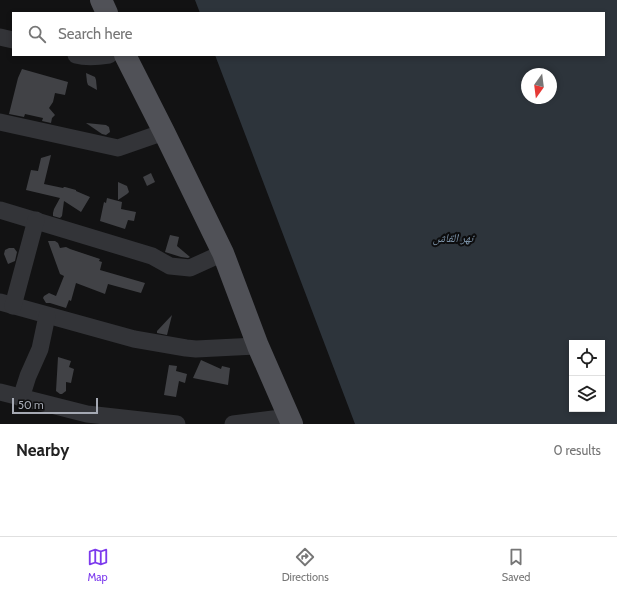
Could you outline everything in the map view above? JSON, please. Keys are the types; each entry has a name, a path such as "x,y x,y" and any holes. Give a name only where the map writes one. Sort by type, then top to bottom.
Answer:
{"main road":[{"path":"101,0 107,12"},
{"path":"126,56 223,253 258,346 291,420"}],"street":[{"path":"0,37 12,40"},
{"path":"81,56 104,56"},
{"path":"0,122 118,148 164,132"},
{"path":"0,210 152,256 170,266 190,268 223,253"},
{"path":"36,220 6,304 134,339 186,348 196,349 258,346"},
{"path":"21,398 28,376 40,349 47,316"},
{"path":"0,392 87,419 177,424"},
{"path":"233,424 291,420"}],"water":[{"name":"نهر القاش","path":"195,0 617,0 617,424 355,424 215,56 605,56 605,12 200,12"}],"building":[{"path":"22,69 68,82 65,95 55,93 53,102 49,108 55,115 52,118 51,123 42,121 43,118 25,114 24,117 9,114 18,78"},
{"path":"86,73 95,77 97,90 88,85"},
{"path":"86,123 106,125 109,127 110,132 106,135 102,134"},
{"path":"51,155 44,184 76,190 90,197 81,212 64,201 62,216 60,218 53,216 54,209 60,198 26,190 31,170 38,171 41,158"},
{"path":"151,173 155,182 147,186 143,177"},
{"path":"118,182 127,186 129,192 118,200"},
{"path":"107,198 122,202 121,209 136,212 134,221 128,220 125,229 100,221 104,202 106,203"},
{"path":"170,235 179,237 177,246 190,257 181,257 165,252"},
{"path":"48,241 55,241 58,243 60,248 66,247 100,259 99,261 102,262 100,270 145,283 141,293 108,284 105,294 76,283 71,301 69,300 66,308 46,303 43,298 44,296 49,293 56,296 64,276 60,274"},
{"path":"14,248 17,252 15,261 8,264 4,254 5,250"},
{"path":"172,315 167,335 157,333 157,331"},
{"path":"58,357 71,361 69,367 74,369 71,383 66,382 66,391 62,394 56,391"},
{"path":"201,360 221,369 222,366 230,368 228,385 193,378"},
{"path":"169,365 177,366 176,371 187,374 185,383 179,381 176,397 164,395"}]}
